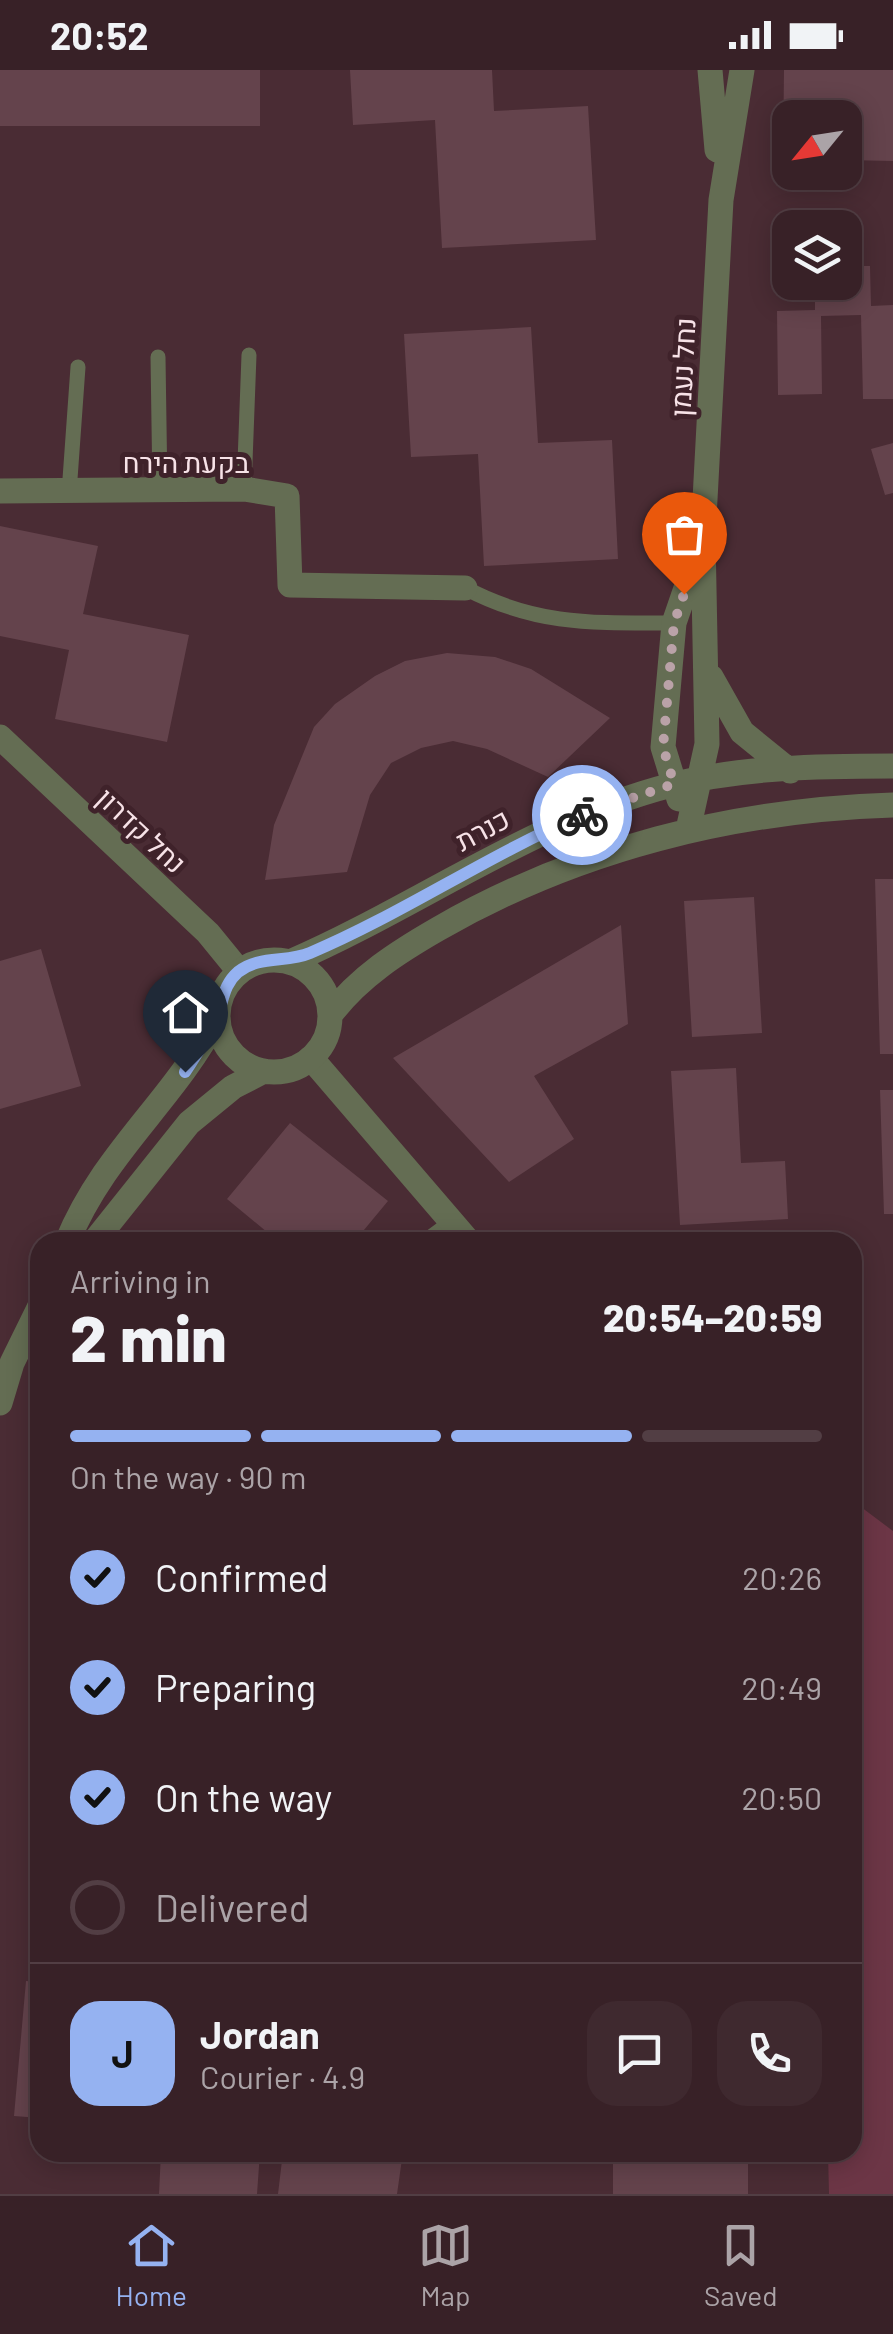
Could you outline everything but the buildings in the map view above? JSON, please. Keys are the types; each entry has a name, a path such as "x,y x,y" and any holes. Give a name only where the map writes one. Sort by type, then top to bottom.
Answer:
{"street":[{"name":"נחל נעמן","path":"710,70 720,200"},
{"name":"נחל נעמן","path":"688,830 687,782 707,744 704,537 720,200 742,70"},
{"name":"בקעת הירח","path":"0,491 244,489 287,496 290,585 465,588"},
{"name":"נחל נעמן","path":"687,782 663,747 674,623 704,537"},
{"path":"707,670 742,732 790,771"},
{"name":"נחל קדרון","path":"0,737 208,933 240,971"},
{"name":"כנרת","path":"290,962 355,933 528,838 687,782 893,766"},
{"path":"102,1232 189,1123 233,1087 264,1071 296,1068 311,1058 321,1047 330,1014 346,993 404,948 473,910 563,868 688,830 828,807 893,804"},
{"path":"71,1232 85,1198 108,1163 185,1072 218,1016 221,999 240,971 272,959 290,962 318,981 330,1014"},
{"path":"218,1016 232,1052 264,1071"},
{"path":"311,1058 460,1232"},
{"path":"0,1403 12,1363 30,1326"}],"lane":[{"path":"244,489 250,355"},
{"path":"158,357 160,491"},
{"path":"69,493 78,368"},
{"path":"465,588 502,608 560,622 674,623"},
{"path":"438,1232 451,1222"}],"shaded area":[{"path":"862,1508 893,1531 893,2194 829,2194 828,2162 862,2162"}],"way so far":[{"path":"582,815 674,784 663,747 674,623 684,594"}],"route":[{"path":"185,1072 218,1016 228,984 240,971 272,959 290,962 334,943 528,838 582,815"}]}
